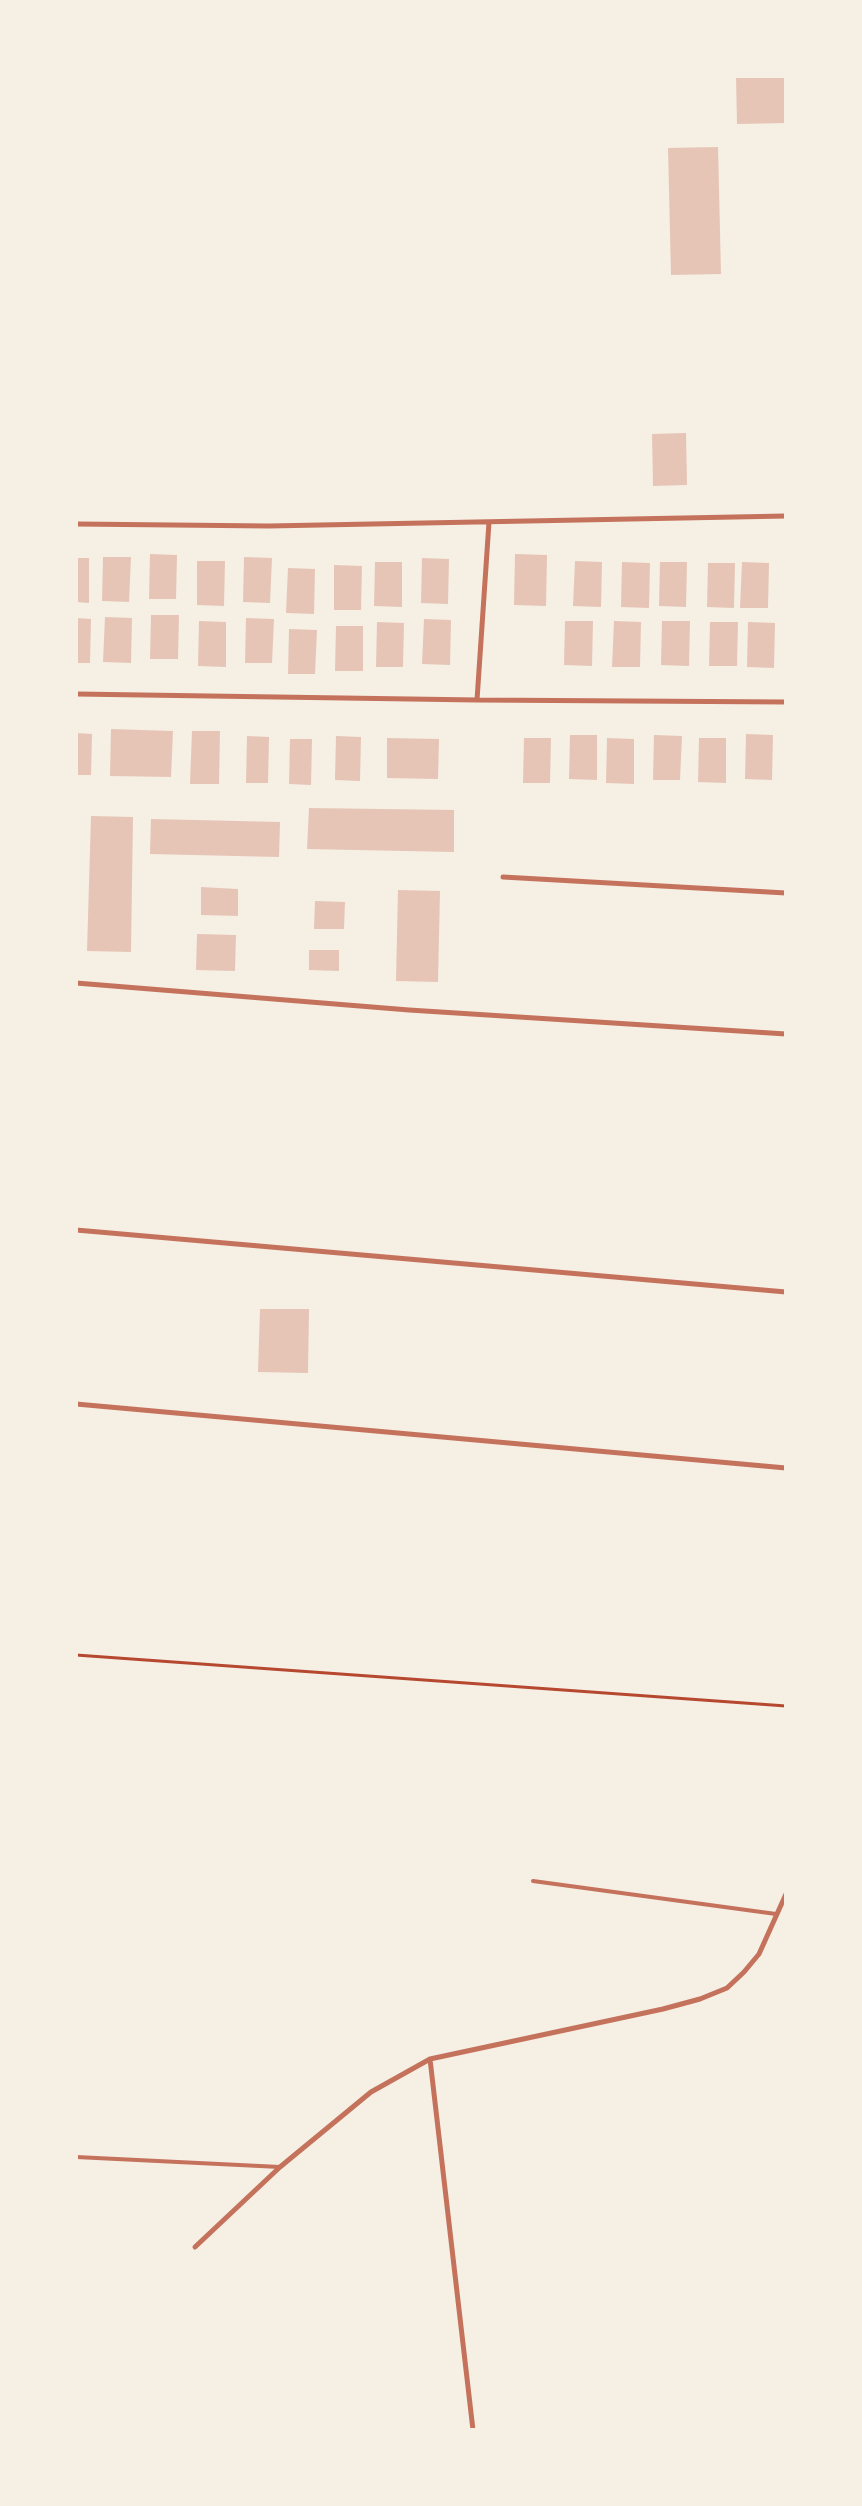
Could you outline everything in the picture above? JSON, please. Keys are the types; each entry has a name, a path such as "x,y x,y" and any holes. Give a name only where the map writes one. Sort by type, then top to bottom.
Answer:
{"street":[{"path":"76,524 270,526 786,516"},
{"path":"477,700 489,522"},
{"path":"76,694 786,702"},
{"path":"503,877 786,894"},
{"path":"76,983 409,1010 786,1034"},
{"path":"76,1230 786,1292"},
{"path":"76,1404 786,1468"},
{"path":"195,2247 280,2167 371,2092 430,2059 700,2000 727,1988 759,1954 786,1894"},
{"path":"430,2059 473,2430"}],"lane":[{"path":"533,1881 776,1914"},
{"path":"76,2157 280,2167"}],"path":[{"path":"76,1655 786,1706"}],"building":[{"path":"736,76 786,76 786,123 737,124"},
{"path":"718,147 721,274 671,275 668,148"},
{"path":"686,433 687,485 653,486 652,434"},
{"path":"150,554 177,555 176,599 149,599"},
{"path":"515,554 547,555 546,606 514,605"},
{"path":"103,557 131,557 129,602 102,601"},
{"path":"244,557 272,558 270,603 243,602"},
{"path":"76,558 89,558 89,603 76,602"},
{"path":"422,558 449,559 448,604 421,603"},
{"path":"197,561 225,561 224,606 197,605"},
{"path":"575,561 602,562 601,607 573,606"},
{"path":"375,562 402,562 402,607 374,606"},
{"path":"622,562 650,563 649,608 621,607"},
{"path":"660,562 687,562 686,607 659,606"},
{"path":"742,562 769,563 768,608 740,608"},
{"path":"708,563 735,563 734,608 707,607"},
{"path":"334,565 362,566 361,610 334,610"},
{"path":"288,568 315,569 314,614 286,613"},
{"path":"151,615 179,615 178,659 150,659"},
{"path":"105,617 132,618 131,663 103,662"},
{"path":"76,618 91,619 90,663 76,663"},
{"path":"246,618 274,619 272,663 245,663"},
{"path":"424,619 451,620 450,665 422,664"},
{"path":"199,621 226,622 226,667 198,666"},
{"path":"565,621 593,621 592,666 564,665"},
{"path":"614,621 641,622 640,667 612,667"},
{"path":"662,621 690,621 689,666 661,665"},
{"path":"377,622 404,623 403,667 376,667"},
{"path":"710,622 738,622 737,666 709,666"},
{"path":"748,622 775,623 774,668 747,667"},
{"path":"336,626 363,626 363,671 335,671"},
{"path":"289,629 317,630 315,674 288,674"},
{"path":"111,729 173,731 171,777 110,776"},
{"path":"192,731 220,731 219,784 190,784"},
{"path":"76,733 92,734 91,775 76,775"},
{"path":"746,734 773,735 772,780 745,779"},
{"path":"570,735 597,735 597,780 569,779"},
{"path":"654,735 682,736 680,780 653,780"},
{"path":"247,736 269,737 268,783 246,783"},
{"path":"336,736 361,737 360,781 335,780"},
{"path":"387,738 439,739 438,779 387,778"},
{"path":"524,738 551,738 550,783 523,783"},
{"path":"607,738 634,739 634,784 606,783"},
{"path":"699,738 726,738 726,783 698,782"},
{"path":"290,739 312,739 311,785 289,784"},
{"path":"309,808 454,810 454,852 307,849"},
{"path":"91,816 133,817 131,952 87,951"},
{"path":"151,819 280,822 279,857 150,854"},
{"path":"201,887 238,889 238,916 201,915"},
{"path":"398,890 440,891 438,982 396,981"},
{"path":"315,901 345,902 344,929 314,929"},
{"path":"197,934 236,935 235,971 196,970"},
{"path":"309,950 339,950 339,971 309,970"},
{"path":"260,1309 309,1309 308,1373 258,1372"}]}
